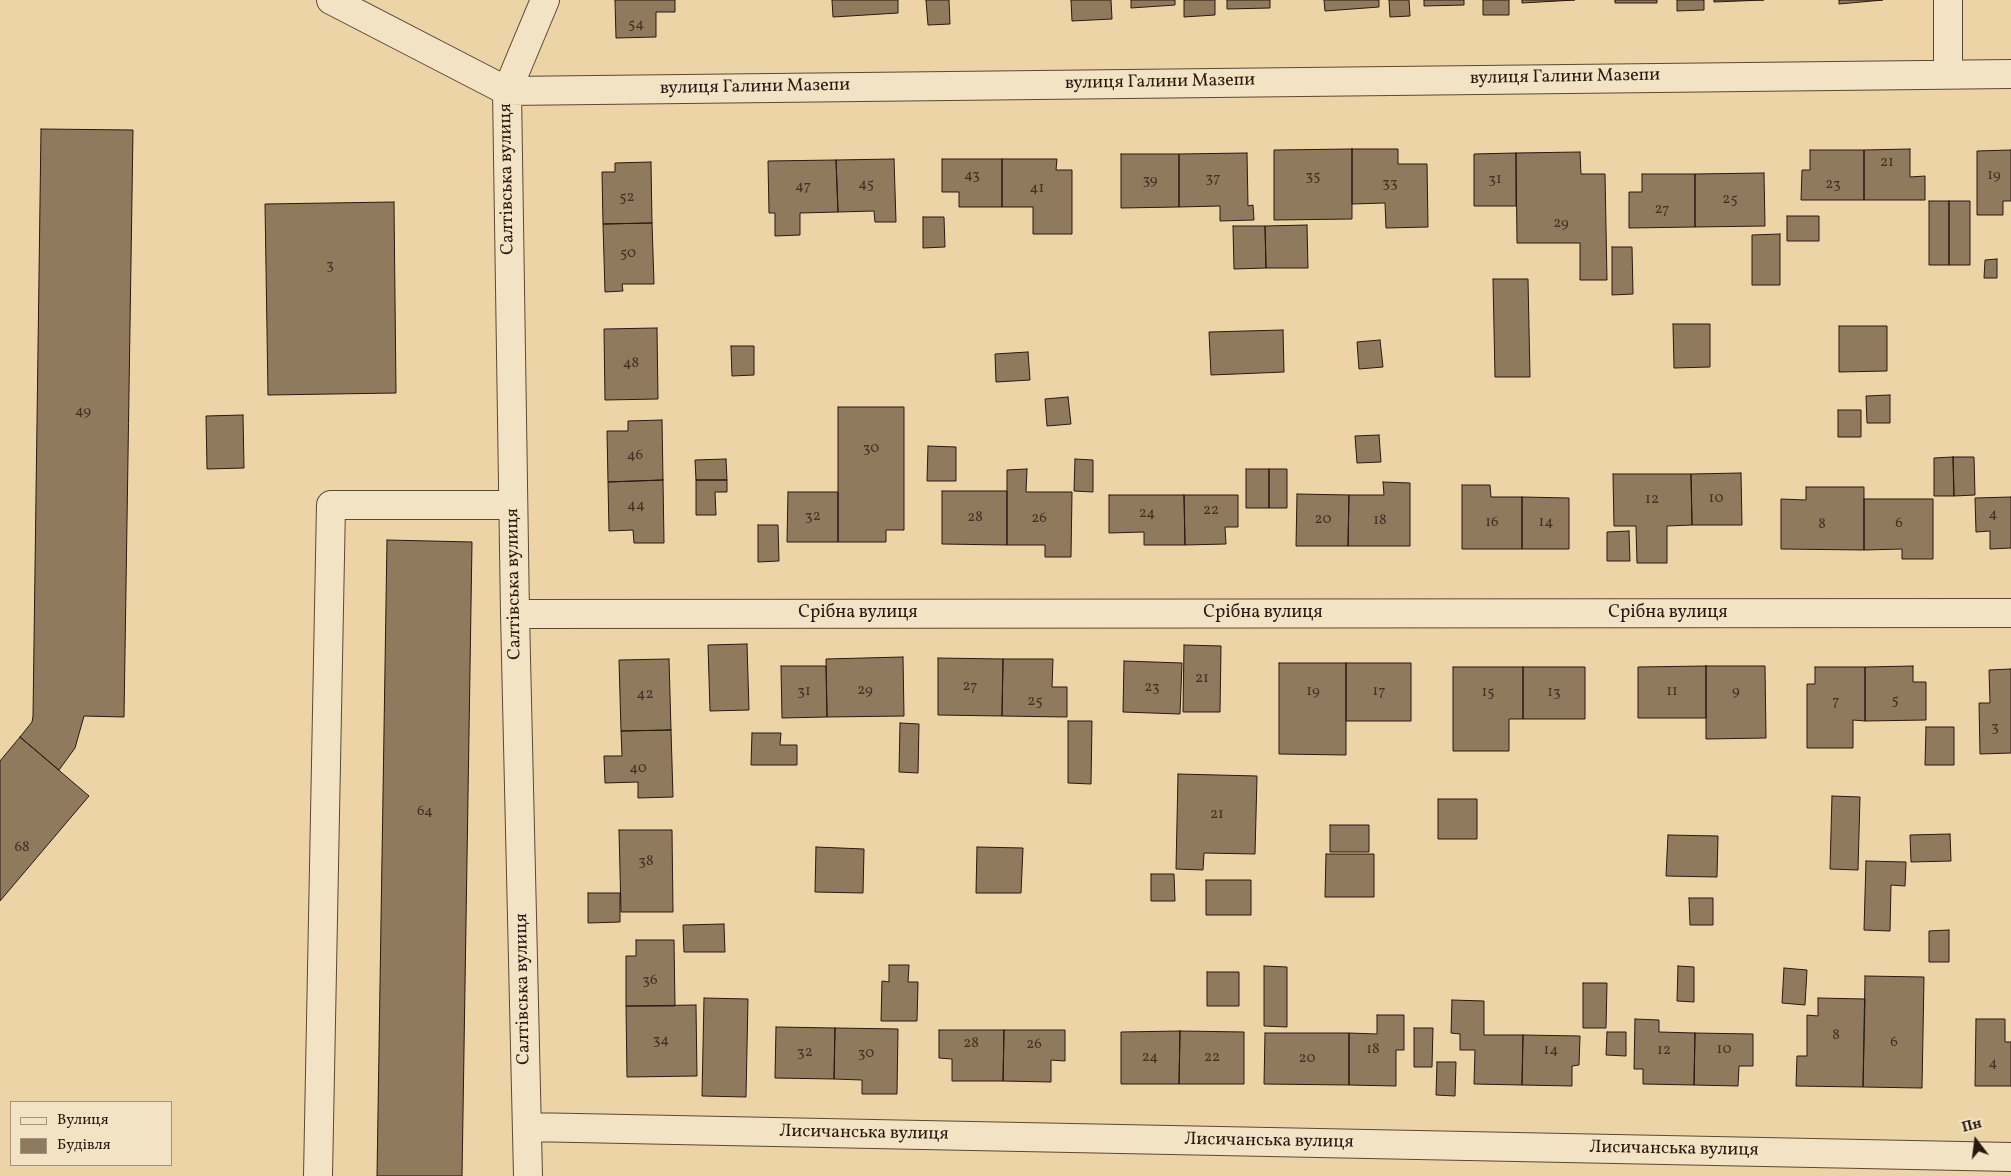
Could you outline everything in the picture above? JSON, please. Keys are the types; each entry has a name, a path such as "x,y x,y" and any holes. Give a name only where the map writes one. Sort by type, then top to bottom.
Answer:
{"street":[{"name":"вулиця Галини Мазепи","path":"331,0 507,91 1948,73 2011,74"},
{"name":"Салтівська вулиця","path":"528,1176 515,614 507,91 545,0"},
{"path":"1948,0 1948,73"},
{"path":"318,1176 331,506 513,505"},
{"name":"Срібна вулиця","path":"515,614 2011,613"},
{"name":"Лисичанська вулиця","path":"527,1127 2011,1157"}],"building":[{"path":"615,0 675,0 675,12 656,12 656,37 616,38"},
{"path":"832,0 898,0 898,13 833,17"},
{"path":"926,0 949,0 950,24 928,25"},
{"path":"1071,0 1111,0 1112,19 1072,21"},
{"path":"1131,0 1175,0 1175,5 1131,8"},
{"path":"1184,0 1215,0 1215,15 1184,17"},
{"path":"1227,0 1270,0 1270,8 1227,9"},
{"path":"1324,0 1379,0 1379,7 1325,11"},
{"path":"1389,0 1409,0 1410,16 1390,17"},
{"path":"1424,0 1464,0 1464,5 1424,6"},
{"path":"1483,0 1509,0 1509,15 1483,15"},
{"path":"1522,0 1575,0 1522,3"},
{"path":"1615,0 1657,0 1657,3 1615,3"},
{"path":"1677,0 1704,0 1704,10 1677,11"},
{"path":"1714,0 1764,0 1714,2"},
{"path":"1839,0 1883,0 1839,4"},
{"path":"41,129 133,130 124,717 84,716 75,748 59,770 20,737 32,722 33,716"},
{"path":"1352,149 1398,149 1398,164 1427,164 1428,227 1386,228 1385,203 1352,204"},
{"path":"1352,149 1352,219 1274,220 1274,150"},
{"path":"1910,149 1910,177 1925,176 1925,200 1864,200 1864,150"},
{"path":"1810,150 1864,150 1864,200 1801,200 1802,170 1810,170"},
{"path":"2011,150 2011,201 2003,201 2003,215 1977,215 1977,151"},
{"path":"1580,152 1581,174 1605,174 1607,280 1580,280 1580,243 1517,243 1516,153"},
{"path":"1247,153 1248,206 1253,205 1254,220 1220,221 1220,206 1179,207 1179,154"},
{"path":"1516,153 1516,206 1474,206 1474,154"},
{"path":"1121,154 1179,154 1179,207 1121,208"},
{"path":"894,159 896,222 875,222 874,211 838,212 836,160"},
{"path":"942,159 1002,159 1002,207 959,207 959,192 942,192"},
{"path":"1002,159 1057,159 1056,170 1072,170 1072,234 1033,234 1033,207 1002,207"},
{"path":"836,160 838,212 800,213 800,235 775,236 775,213 769,213 768,161"},
{"path":"651,162 652,223 603,224 602,172 615,172 615,163"},
{"path":"1764,173 1765,226 1695,227 1695,174"},
{"path":"1642,174 1695,174 1695,227 1629,228 1629,192 1642,192"},
{"path":"1929,201 1949,201 1949,265 1929,265"},
{"path":"1949,201 1970,201 1970,265 1949,265"},
{"path":"394,202 396,393 268,395 265,204"},
{"path":"1787,216 1819,216 1819,241 1787,241"},
{"path":"923,217 944,217 945,247 923,248"},
{"path":"652,223 654,284 622,284 623,291 605,292 603,224"},
{"path":"1307,225 1308,268 1266,268 1265,226"},
{"path":"1233,226 1265,226 1266,268 1234,269"},
{"path":"1780,234 1780,285 1752,285 1752,235"},
{"path":"1612,247 1632,247 1633,294 1612,295"},
{"path":"1997,259 1997,278 1984,278 1985,260"},
{"path":"1493,279 1528,279 1530,377 1495,377"},
{"path":"1673,324 1710,324 1710,367 1674,368"},
{"path":"1839,326 1887,326 1887,371 1839,372"},
{"path":"657,328 658,399 605,400 604,329"},
{"path":"1283,330 1284,372 1211,375 1209,332"},
{"path":"1380,340 1383,367 1359,369 1357,342"},
{"path":"731,346 754,346 754,375 732,376"},
{"path":"1028,352 1030,380 996,382 995,354"},
{"path":"1890,395 1890,423 1867,423 1866,396"},
{"path":"1068,397 1071,424 1047,426 1045,399"},
{"path":"838,407 904,407 904,530 886,530 886,542 838,542"},
{"path":"1838,410 1861,410 1861,437 1838,437"},
{"path":"243,415 244,468 207,469 206,416"},
{"path":"662,420 663,480 608,482 607,431 628,431 628,421"},
{"path":"1379,435 1381,462 1357,463 1355,436"},
{"path":"928,446 956,447 956,481 927,481"},
{"path":"1953,457 1954,496 1934,496 1934,458"},
{"path":"1953,457 1974,457 1975,495 1954,496"},
{"path":"726,459 727,480 696,480 695,460"},
{"path":"1075,459 1093,460 1093,492 1074,491"},
{"path":"1027,469 1026,492 1072,492 1071,557 1045,557 1045,545 1007,545 1007,470"},
{"path":"1246,469 1269,469 1269,508 1246,508"},
{"path":"1269,469 1287,469 1287,508 1269,508"},
{"path":"1741,473 1742,525 1692,525 1691,474"},
{"path":"1613,474 1691,474 1692,525 1667,526 1667,563 1637,563 1636,526 1614,526"},
{"path":"663,480 664,543 634,543 633,530 609,531 608,482"},
{"path":"696,480 727,480 727,492 715,492 716,515 696,515"},
{"path":"1383,482 1410,483 1410,546 1348,546 1349,495 1384,495"},
{"path":"1462,485 1490,485 1491,497 1522,497 1522,549 1462,549"},
{"path":"1806,487 1864,487 1864,550 1781,549 1781,499 1806,500"},
{"path":"942,491 1007,491 1007,545 942,544"},
{"path":"788,492 838,492 838,542 787,542"},
{"path":"1297,494 1349,495 1348,546 1296,546"},
{"path":"1109,495 1184,495 1185,545 1144,545 1144,532 1109,533"},
{"path":"1184,495 1238,495 1238,527 1225,527 1226,544 1185,545"},
{"path":"1522,497 1569,498 1569,549 1522,549"},
{"path":"2011,497 2011,548 1990,549 1990,531 1976,532 1975,498"},
{"path":"1864,499 1933,499 1933,559 1902,559 1902,549 1864,550"},
{"path":"758,525 778,525 779,561 758,562"},
{"path":"1629,531 1630,561 1607,561 1607,532"},
{"path":"387,540 472,542 462,1176 377,1176"},
{"path":"747,644 749,710 710,711 708,645"},
{"path":"1184,645 1221,646 1220,712 1183,712"},
{"path":"903,657 904,716 827,717 826,659"},
{"path":"938,658 1003,659 1002,716 938,715"},
{"path":"669,659 671,730 621,731 619,660"},
{"path":"1003,659 1053,659 1052,687 1067,687 1067,717 1002,716"},
{"path":"1124,661 1182,663 1180,714 1123,712"},
{"path":"1279,663 1346,663 1346,755 1279,754"},
{"path":"1346,663 1411,663 1411,721 1346,721"},
{"path":"781,666 826,666 827,717 782,718"},
{"path":"1706,666 1765,666 1766,738 1706,739"},
{"path":"1706,666 1706,718 1638,718 1638,667"},
{"path":"1913,666 1913,682 1926,682 1926,720 1865,721 1865,667"},
{"path":"1453,667 1523,667 1523,719 1509,719 1509,751 1453,751"},
{"path":"1523,667 1585,667 1585,719 1523,719"},
{"path":"1815,667 1865,667 1865,721 1853,720 1853,748 1807,748 1807,684 1815,684"},
{"path":"2011,669 2011,753 1980,754 1979,703 1990,703 1989,670"},
{"path":"1068,721 1092,721 1091,784 1068,783"},
{"path":"900,723 919,724 918,773 899,772"},
{"path":"1926,727 1954,727 1954,765 1925,765"},
{"path":"671,730 673,797 638,798 638,782 605,783 604,756 622,756 621,731"},
{"path":"752,733 781,733 780,745 797,745 797,765 751,765"},
{"path":"20,737 89,796 0,901 0,761"},
{"path":"1178,774 1257,776 1255,854 1204,853 1203,870 1176,869"},
{"path":"1832,796 1860,797 1858,870 1830,869"},
{"path":"1438,799 1477,799 1477,839 1438,839"},
{"path":"1330,825 1369,825 1369,852 1330,852"},
{"path":"619,830 672,830 673,912 621,912"},
{"path":"1950,834 1951,861 1911,862 1910,835"},
{"path":"1668,835 1718,836 1717,877 1666,876"},
{"path":"816,847 864,849 863,893 815,892"},
{"path":"977,847 1023,848 1021,893 976,893"},
{"path":"1326,854 1374,854 1374,897 1325,897"},
{"path":"1866,861 1906,862 1905,886 1891,885 1890,931 1864,930"},
{"path":"1151,874 1174,874 1175,901 1151,901"},
{"path":"1206,880 1251,880 1251,915 1206,915"},
{"path":"588,893 620,893 620,922 588,923"},
{"path":"1689,898 1713,898 1713,925 1690,925"},
{"path":"724,924 725,952 684,952 683,925"},
{"path":"1949,930 1949,962 1929,962 1929,931"},
{"path":"636,940 674,940 675,1006 626,1006 626,956 636,956"},
{"path":"889,965 909,965 908,982 918,982 917,1021 881,1021 882,981 889,982"},
{"path":"1264,966 1287,967 1287,1027 1264,1026"},
{"path":"1678,966 1694,967 1694,1002 1677,1001"},
{"path":"1784,968 1807,970 1805,1005 1782,1003"},
{"path":"1207,972 1239,972 1239,1006 1207,1006"},
{"path":"1865,976 1924,977 1922,1088 1863,1087"},
{"path":"1583,983 1607,983 1606,1028 1583,1028"},
{"path":"704,998 748,999 746,1097 702,1096"},
{"path":"1818,998 1865,999 1863,1087 1796,1086 1797,1056 1807,1056 1807,1015 1818,1016"},
{"path":"1452,1000 1484,1001 1484,1035 1523,1035 1522,1085 1474,1084 1475,1050 1460,1050 1460,1034 1451,1033"},
{"path":"696,1005 697,1076 627,1077 626,1006"},
{"path":"1377,1015 1404,1015 1404,1050 1396,1050 1396,1086 1349,1085 1349,1033 1377,1034"},
{"path":"1635,1019 1659,1020 1659,1032 1695,1033 1694,1085 1643,1084 1643,1069 1634,1069"},
{"path":"1976,1019 2005,1019 2005,1042 2011,1042 2011,1086 1975,1086"},
{"path":"776,1027 835,1028 834,1079 775,1078"},
{"path":"835,1028 898,1029 897,1094 862,1094 862,1080 834,1079"},
{"path":"1414,1028 1433,1028 1432,1067 1414,1067"},
{"path":"939,1030 1004,1030 1003,1081 952,1081 952,1059 939,1058"},
{"path":"1004,1030 1065,1030 1065,1061 1051,1060 1051,1082 1003,1081"},
{"path":"1180,1031 1179,1084 1121,1084 1121,1032"},
{"path":"1180,1031 1244,1032 1244,1084 1179,1084"},
{"path":"1607,1032 1626,1032 1626,1056 1606,1055"},
{"path":"1265,1033 1349,1033 1349,1085 1264,1084"},
{"path":"1695,1033 1753,1034 1753,1066 1739,1066 1738,1086 1694,1085"},
{"path":"1523,1035 1580,1036 1579,1065 1572,1066 1572,1086 1522,1085"},
{"path":"1437,1062 1456,1062 1455,1096 1436,1095"}]}
